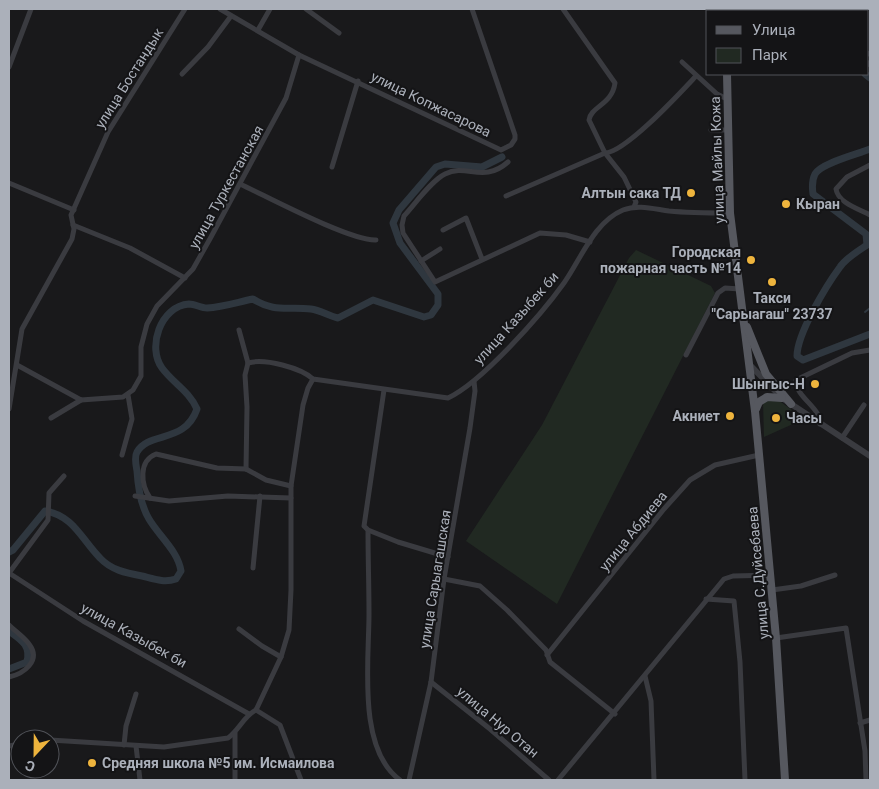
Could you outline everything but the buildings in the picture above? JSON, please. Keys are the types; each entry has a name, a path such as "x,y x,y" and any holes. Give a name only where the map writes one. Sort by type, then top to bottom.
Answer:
{"main road":[{"name":"улица Майлы Кожа","path":"726,75 730,212 750,365"},
{"path":"744,324 751,333 766,374 791,404"},
{"name":"улица С.Дуйсебаева","path":"750,365 771,575 785,780"},
{"path":"755,411 764,398 774,396 782,398"}],"street":[{"path":"9,67 31,9"},
{"name":"улица Бостандык","path":"9,409 22,329 72,239 73,225 70,219 108,132 185,9"},
{"path":"220,9 299,55"},
{"path":"258,30 270,9"},
{"path":"306,9 339,33"},
{"name":"улица Копжасарова","path":"299,55 358,81 499,150 511,145 515,135 472,9"},
{"path":"563,9 615,83 612,96 590,117 590,126 605,153 624,177 636,202 634,207 708,213 730,212"},
{"path":"182,74 208,47 231,16"},
{"name":"улица Туркестанская","path":"128,395 139,383 141,376 141,347 147,324 157,306 185,278 204,251 286,98 299,55"},
{"path":"682,62 717,94 727,99"},
{"path":"506,196 605,153 617,150 696,76"},
{"name":"улица Копжасарова","path":"332,167 358,81"},
{"path":"711,130 727,130"},
{"path":"508,162 488,174 453,172 444,174 420,197 404,216 402,225 409,244 435,282 482,258 540,233 566,235 590,242"},
{"path":"870,165 847,177 836,188 837,195 843,200 870,215"},
{"path":"9,183 74,210"},
{"path":"240,184 343,232 362,239 376,240"},
{"name":"улица Казыбек би","path":"248,363 256,361 286,366 302,371 313,380 448,398 474,381 544,306 563,284 590,242 607,220 634,207"},
{"path":"443,230 466,218 482,258"},
{"path":"73,225 130,248 185,278"},
{"path":"421,261 440,249"},
{"path":"686,355 718,293 726,288 740,289"},
{"path":"239,330 248,363 245,369 247,407 246,469"},
{"path":"820,424 820,420 798,390 796,380 852,353 870,350"},
{"path":"17,364 81,400"},
{"path":"750,365 782,398 870,456"},
{"path":"60,742 175,746 228,738 235,733 249,714 256,710 281,657 290,620 291,486 303,405 308,388 313,380"},
{"name":"улица Сарыагашская","path":"409,780 431,682 444,580 470,428 475,391 474,381"},
{"path":"384,390 364,526 368,530 398,542 448,557"},
{"path":"51,418 81,400 128,395 132,419 122,455"},
{"path":"842,438 864,405"},
{"path":"147,498 143,469 150,456 156,454 217,468 246,469 266,480 291,486"},
{"name":"улица Абдиева","path":"547,655 664,509 690,480 715,465 759,455"},
{"path":"9,573 50,517 48,507 49,493 64,476"},
{"path":"134,496 169,501 260,496 291,498"},
{"path":"253,568 260,496"},
{"path":"368,530 368,711 375,738 386,767 400,780"},
{"name":"улица Казыбек би","path":"9,573 83,620 249,714"},
{"path":"558,780 615,714 724,579 733,576 771,575"},
{"path":"772,590 835,575"},
{"path":"444,580 480,586 508,610 546,650 550,662 615,714"},
{"path":"706,599 734,601 740,662 745,780"},
{"path":"9,625 30,644 33,659 26,670 9,677"},
{"path":"776,638 846,628 866,780"},
{"path":"239,629 281,657"},
{"path":"644,676 651,701 654,780"},
{"name":"улица Нур Отан","path":"431,682 490,729 549,780"},
{"path":"124,745 126,726 136,694"},
{"path":"256,710 280,726 301,780"},
{"path":"860,723 870,720"},
{"path":"235,733 235,780"},
{"path":"136,746 140,780"}],"green space":[{"path":"636,250 711,286 715,293 557,604 466,541 542,425 629,258"},
{"path":"767,399 778,400 804,419 764,437 763,402"}],"waterway":[{"path":"866,75 870,78"},
{"path":"870,149 824,166 814,176 812,184 813,194 866,234 867,245 845,261 827,286 807,323 798,347 797,356 803,360 870,334"},
{"path":"9,552 13,550 45,511 55,513 70,523 100,558 114,568 159,580 176,579 181,571 176,557 153,525 143,507 136,461 137,452 143,446 150,441 184,428 197,409 190,397 166,373 158,360 156,339 159,329 170,312 189,304 207,308 253,299 275,308 311,309 338,318 373,300 424,317 431,315 438,305 438,294 400,243 393,223 399,210 436,167 445,164 482,167 502,157"},
{"path":"865,312 870,308"},
{"path":"9,631 24,644 28,651 27,662 9,669"}],"place":[{"name":"Алтын сака ТД","path":"691,193"},
{"name":"Кыран","path":"786,204"},
{"name":"Городская пожарная часть №14","path":"751,260"},
{"name":"Такси \"Сарыагаш\" 23737","path":"772,282"},
{"name":"Шынгыс-Н","path":"815,384"},
{"name":"Акниет","path":"730,416"},
{"name":"Часы","path":"776,418"},
{"name":"Средняя школа №5 им. Исмаилова","path":"92,763"}]}
